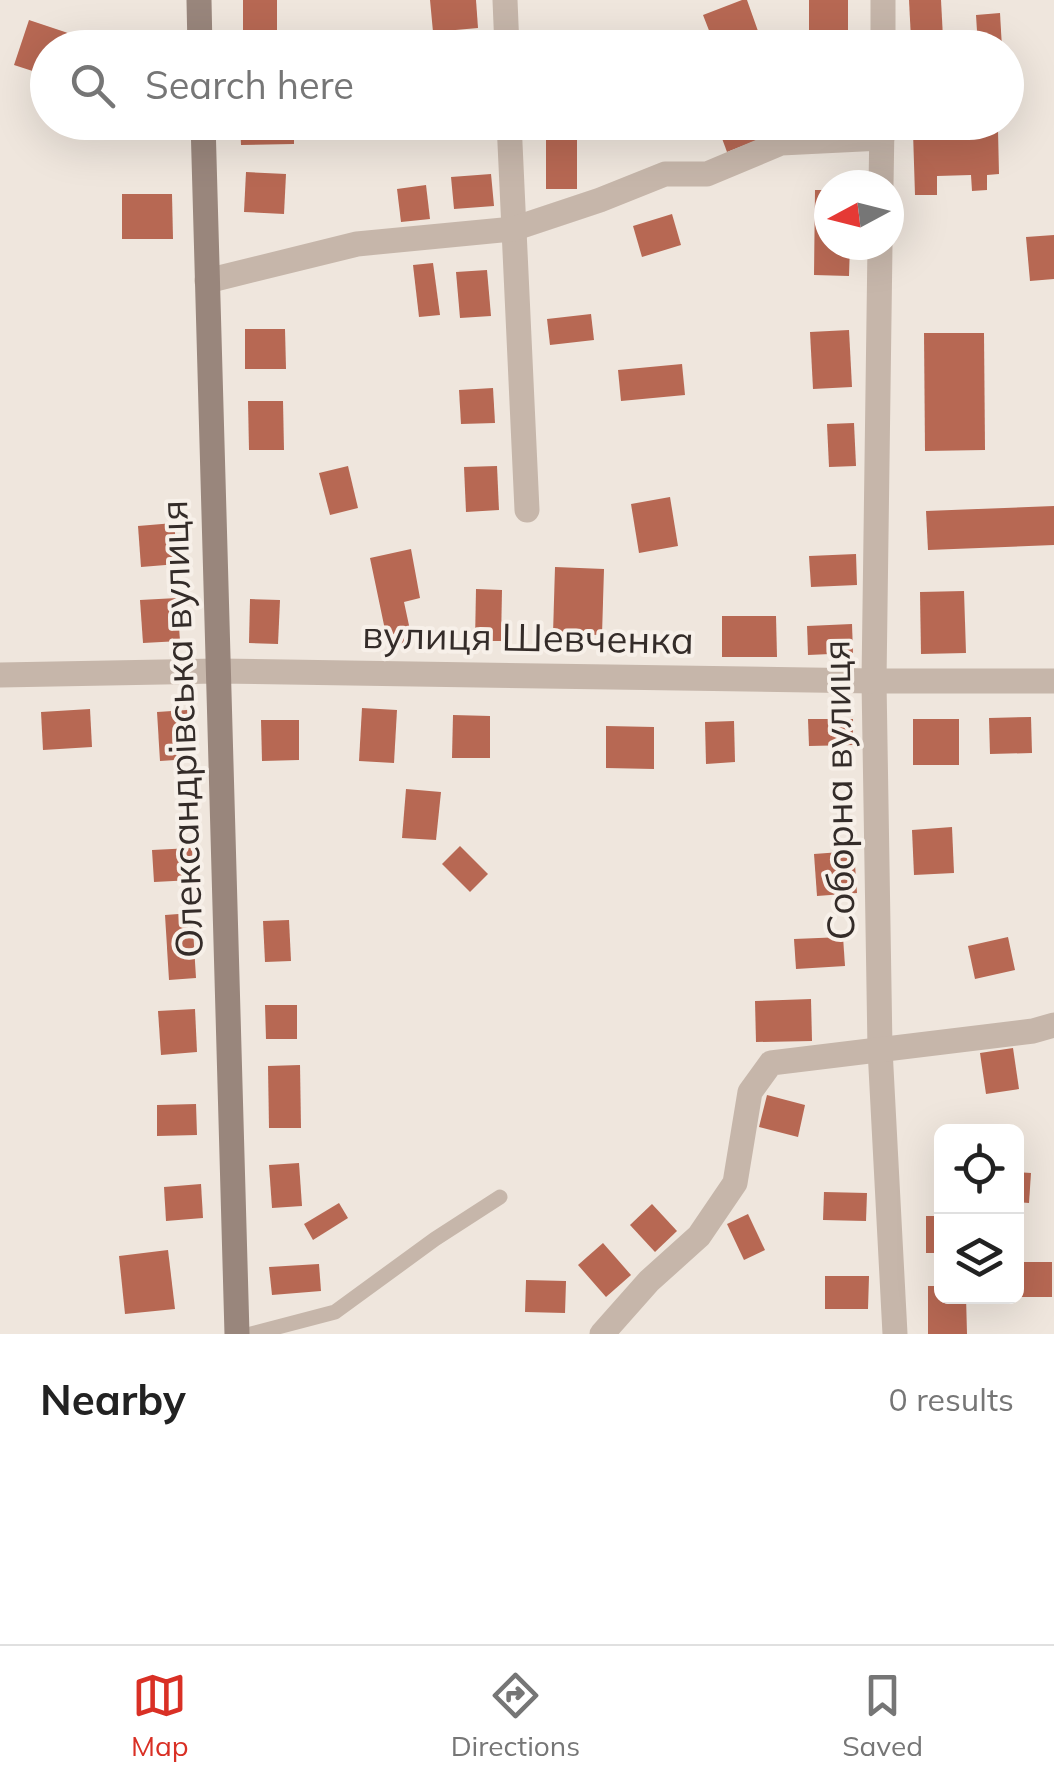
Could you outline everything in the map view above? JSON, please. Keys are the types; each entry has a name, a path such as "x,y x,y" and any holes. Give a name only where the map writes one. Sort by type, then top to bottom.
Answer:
{"main road":[{"path":"199,0 200,30"},
{"name":"Олександрівська вулиця","path":"203,140 237,1334"}],"street":[{"path":"505,0 506,30"},
{"path":"883,0 883,30"},
{"path":"511,140 528,510"},
{"path":"208,282 358,244 513,229 665,174 708,174 781,143 804,140"},
{"path":"881,170 882,140"},
{"name":"Соборна вулиця","path":"880,260 874,681 880,1049 895,1334"},
{"name":"вулиця Шевченка","path":"0,675 218,672 1054,680"},
{"path":"602,1334 649,1281 699,1236 735,1183 750,1092 771,1063 1033,1031 1054,1024"}],"lane":[{"path":"251,1334 335,1312 500,1197"}],"building":[{"path":"243,0 277,0 277,30 243,30"},
{"path":"430,0 476,0 478,28 433,30"},
{"path":"747,0 758,30 709,30 703,15"},
{"path":"809,0 848,0 848,30 809,30"},
{"path":"909,0 941,0 943,30 911,30"},
{"path":"1000,13 1001,30 977,30 976,15"},
{"path":"29,20 59,30 30,30 30,70 14,65"},
{"path":"241,140 294,140 294,144 241,145"},
{"path":"546,140 577,140 577,189 546,189"},
{"path":"723,140 758,140 727,152"},
{"path":"913,140 998,140 999,174 987,175 987,190 972,191 971,175 937,176 937,195 915,195"},
{"path":"246,172 286,174 284,214 244,212"},
{"path":"491,174 494,206 454,209 451,177"},
{"path":"426,185 430,219 401,222 397,189"},
{"path":"122,194 172,194 173,239 122,239"},
{"path":"672,214 681,245 642,257 633,226"},
{"path":"1054,235 1054,279 1030,281 1026,237"},
{"path":"814,260 850,260 849,276 814,275"},
{"path":"433,263 440,315 419,317 413,265"},
{"path":"487,270 491,316 460,318 456,272"},
{"path":"591,314 594,340 550,345 547,319"},
{"path":"245,329 285,329 286,369 245,369"},
{"path":"849,330 852,387 813,389 810,332"},
{"path":"924,333 984,333 985,450 925,451"},
{"path":"682,364 685,395 621,401 618,370"},
{"path":"493,388 495,423 461,424 459,390"},
{"path":"248,401 283,401 284,450 249,450"},
{"path":"854,423 856,466 829,467 827,424"},
{"path":"348,466 358,508 330,515 319,473"},
{"path":"497,466 499,510 466,512 464,467"},
{"path":"670,497 678,546 639,553 631,504"},
{"path":"1054,506 1054,545 928,550 926,511"},
{"path":"174,523 178,564 141,567 138,526"},
{"path":"411,549 420,598 404,602 413,644 389,649 370,558"},
{"path":"856,554 857,585 811,587 809,556"},
{"path":"555,567 604,569 602,635 553,634"},
{"path":"476,589 502,590 501,641 475,641"},
{"path":"964,591 966,653 921,654 920,592"},
{"path":"177,598 180,641 143,643 140,600"},
{"path":"250,599 280,600 278,644 249,643"},
{"path":"722,616 776,616 777,657 722,657"},
{"path":"852,624 853,653 808,655 807,626"},
{"path":"362,708 397,710 394,763 359,761"},
{"path":"90,709 92,747 43,750 41,712"},
{"path":"187,710 190,759 160,761 157,712"},
{"path":"453,715 490,716 490,758 452,758"},
{"path":"1031,717 1032,753 990,754 989,718"},
{"path":"808,719 853,719 853,745 809,746"},
{"path":"913,719 959,719 959,765 913,765"},
{"path":"261,720 299,720 299,760 262,761"},
{"path":"734,721 735,762 706,764 705,722"},
{"path":"606,726 654,727 654,769 606,768"},
{"path":"406,789 441,792 436,840 402,838"},
{"path":"952,827 954,873 914,875 912,830"},
{"path":"460,846 488,874 470,892 442,864"},
{"path":"192,848 193,880 154,882 152,850"},
{"path":"854,851 857,893 817,896 814,854"},
{"path":"192,913 196,978 169,980 165,915"},
{"path":"289,920 291,961 265,962 263,921"},
{"path":"843,937 845,966 796,969 794,939"},
{"path":"1008,937 1015,970 975,979 968,946"},
{"path":"811,999 812,1041 756,1042 755,1001"},
{"path":"265,1005 297,1005 297,1039 266,1039"},
{"path":"195,1009 197,1052 161,1055 158,1011"},
{"path":"1013,1048 1019,1089 986,1094 980,1053"},
{"path":"300,1065 301,1128 269,1128 268,1066"},
{"path":"767,1095 805,1105 798,1137 759,1127"},
{"path":"196,1104 197,1135 157,1136 157,1105"},
{"path":"299,1163 302,1206 272,1208 269,1165"},
{"path":"1024,1173 1031,1173 1029,1203 1024,1203"},
{"path":"201,1184 203,1218 166,1221 164,1187"},
{"path":"824,1192 867,1193 866,1221 823,1220"},
{"path":"339,1203 348,1218 313,1240 304,1224"},
{"path":"652,1204 677,1231 655,1252 630,1225"},
{"path":"748,1214 765,1250 744,1260 727,1224"},
{"path":"926,1216 934,1216 934,1253 926,1253"},
{"path":"603,1243 631,1275 606,1297 578,1265"},
{"path":"168,1250 175,1309 125,1314 119,1256"},
{"path":"1024,1262 1052,1262 1052,1297 1024,1297"},
{"path":"319,1264 321,1291 272,1295 269,1267"},
{"path":"825,1276 869,1276 868,1309 825,1309"},
{"path":"526,1280 566,1281 565,1313 525,1312"},
{"path":"928,1286 934,1286 934,1304 966,1304 967,1334 928,1334"}]}
